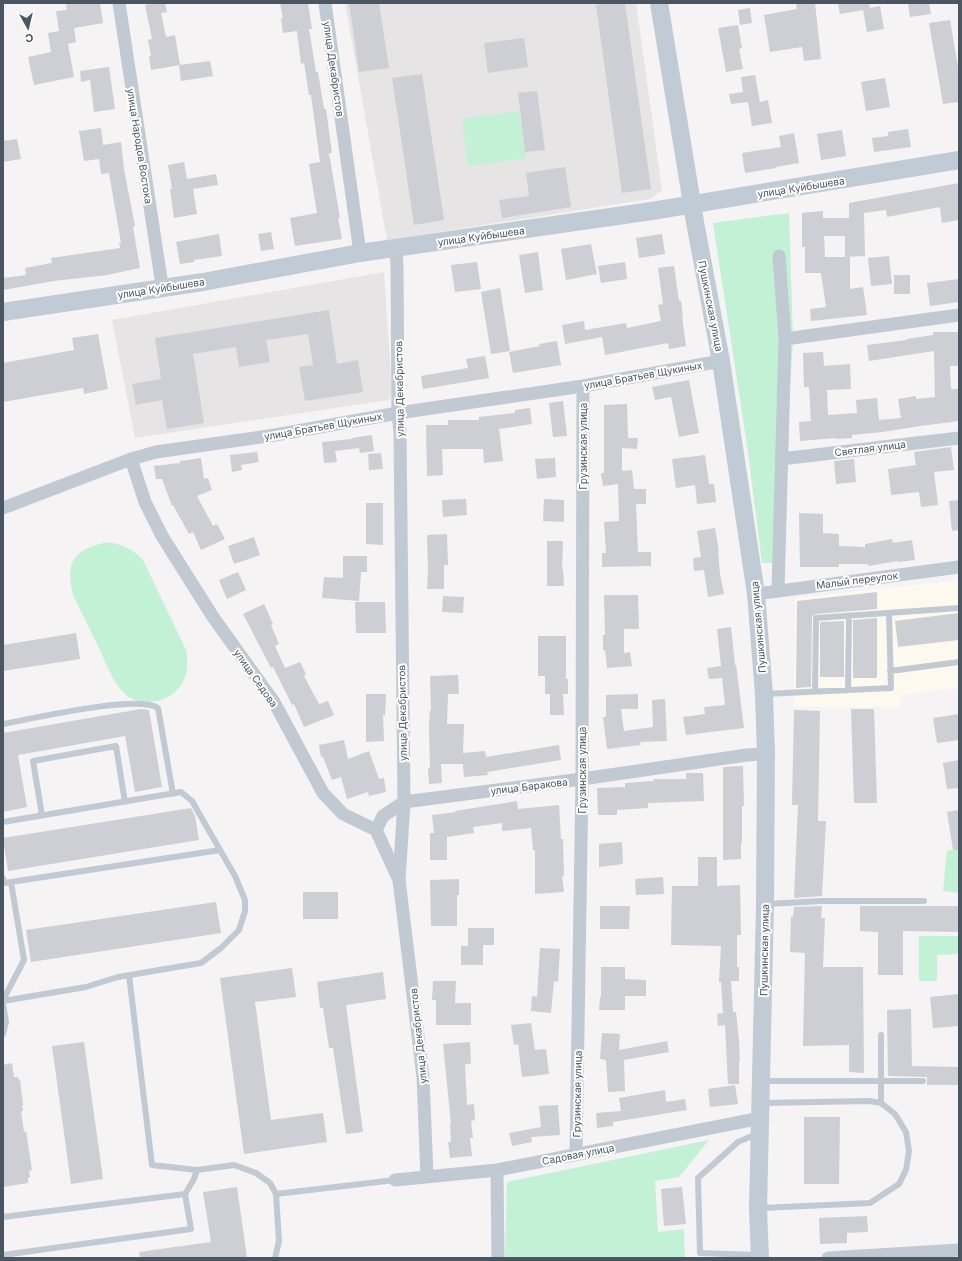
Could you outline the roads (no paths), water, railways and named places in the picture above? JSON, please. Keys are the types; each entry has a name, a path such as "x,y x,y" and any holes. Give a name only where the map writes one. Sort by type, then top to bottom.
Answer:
{"street":[{"name":"улица Народов Востока","path":"119,3 161,279 164,288"},
{"name":"улица Декабристов","path":"325,3 360,253"},
{"name":"Пушкинская улица","path":"664,4 693,204 721,361 756,594 764,694 766,754 765,904 758,1209 760,1256"},
{"name":"улица Куйбышева","path":"3,312 210,281 360,253 693,204 959,160"},
{"name":"улица Декабристов","path":"396,248 398,413 400,432 404,802 398,880 423,1077 427,1176"},
{"path":"778,590 785,339 779,256"},
{"path":"785,339 959,315"},
{"name":"улица Братьев Щукиных","path":"3,508 131,459 156,452 275,435 398,413 583,386 721,361"},
{"name":"Грузинская улица","path":"576,1154 582,779 583,386"},
{"name":"Светлая улица","path":"781,458 959,438"},
{"name":"улица Седова","path":"131,459 145,502 162,536 213,617 274,702 323,793 343,814 376,830"},
{"name":"Малый переулок","path":"756,594 959,567"},
{"name":"улица Баракова","path":"376,830 383,816 404,802 766,754"},
{"path":"376,830 398,880"},
{"name":"Садовая улица","path":"395,1180 497,1170 761,1118"},
{"path":"497,1170 498,1258"},
{"path":"828,1258 959,1250"}],"lane":[{"path":"815,692 816,618 959,608"},
{"path":"764,694 891,688 889,614"},
{"path":"848,690 849,616"},
{"path":"890,671 959,662"},
{"path":"3,724 113,705 144,704 156,707 158,708 173,794"},
{"path":"42,815 33,761 116,746 125,802"},
{"path":"3,822 181,792 192,801 211,837 235,876 245,900 245,911 239,930 221,948 201,963 118,977 86,987 3,1001"},
{"path":"3,878 4,884 220,850"},
{"path":"3,1034 6,1022 3,1001 24,960 11,882"},
{"path":"765,904 822,901 924,901"},
{"path":"129,975 152,1165 197,1170 234,1165 256,1173 270,1183 276,1194 279,1241 275,1258"},
{"path":"881,1034 881,1103"},
{"path":"761,1081 923,1081"},
{"path":"758,1209 870,1203 899,1184 906,1170 909,1151 906,1132 895,1114 881,1103 869,1101 761,1118 738,1142 698,1178 700,1253 760,1256"},
{"path":"3,1255 191,1229 185,1194 194,1179 197,1170"},
{"path":"276,1194 395,1180"},
{"path":"3,1217 185,1194"}]}
